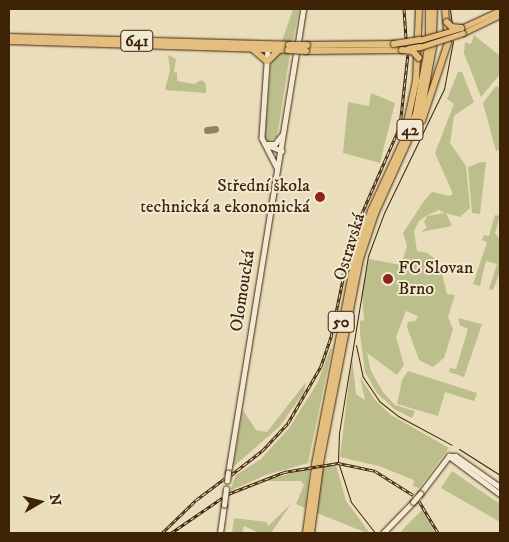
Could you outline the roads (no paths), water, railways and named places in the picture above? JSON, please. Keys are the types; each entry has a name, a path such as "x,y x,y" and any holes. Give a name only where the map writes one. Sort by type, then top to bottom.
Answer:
{"highway":[{"name":"42","path":"383,185 410,116 419,58 419,9"},
{"path":"429,9 431,35 434,9"},
{"name":"42","path":"395,172 426,112 439,73 449,36 445,9"},
{"path":"447,22 452,27 463,29"},
{"name":"641","path":"9,37 288,48 393,48 420,44"},
{"name":"641","path":"9,41 250,48 268,46 280,50 288,48"},
{"name":"641","path":"393,48 402,50 420,44"},
{"path":"250,48 260,52 268,63 280,50"},
{"name":"Ostravská","path":"306,533 311,521 317,465 352,271 362,232 416,114 430,48 424,105 371,223 360,259 317,465"},
{"path":"402,50 414,52 419,58"},
{"name":"50","path":"311,521 312,533"}],"main road":[{"path":"298,42 303,9"},
{"path":"420,44 449,36 500,10"},
{"path":"463,29 500,15"},
{"path":"268,46 262,136 264,146 275,159 278,174"},
{"name":"Olomoucká","path":"220,533 228,473 282,151 296,54"},
{"path":"264,143 275,144 284,131"},
{"path":"262,136 264,143"},
{"path":"264,143 282,151"},
{"path":"450,456 456,456 500,487"},
{"path":"384,533 420,494 450,456"},
{"path":"450,456 500,494"}],"tram line":[{"path":"450,9 452,25"},
{"path":"338,462 339,433 368,256 384,213 444,89 453,41"},
{"path":"356,345 363,377 379,401 398,416 452,445"},
{"path":"459,449 500,475"},
{"path":"339,465 351,502 375,533"}],"railway":[{"path":"404,9 406,41"},
{"path":"231,475 262,451 288,423 321,366 331,337 352,236 400,126 408,54"},
{"path":"228,494 284,472 338,463 375,471 413,495"},
{"path":"162,533 196,500 225,478"},
{"path":"171,533 222,498"},
{"path":"419,501 438,533"}],"place":[{"name":"Střední škola technická a ekonomická","path":"320,197"},
{"name":"FC Slovan Brno","path":"388,279"}]}
